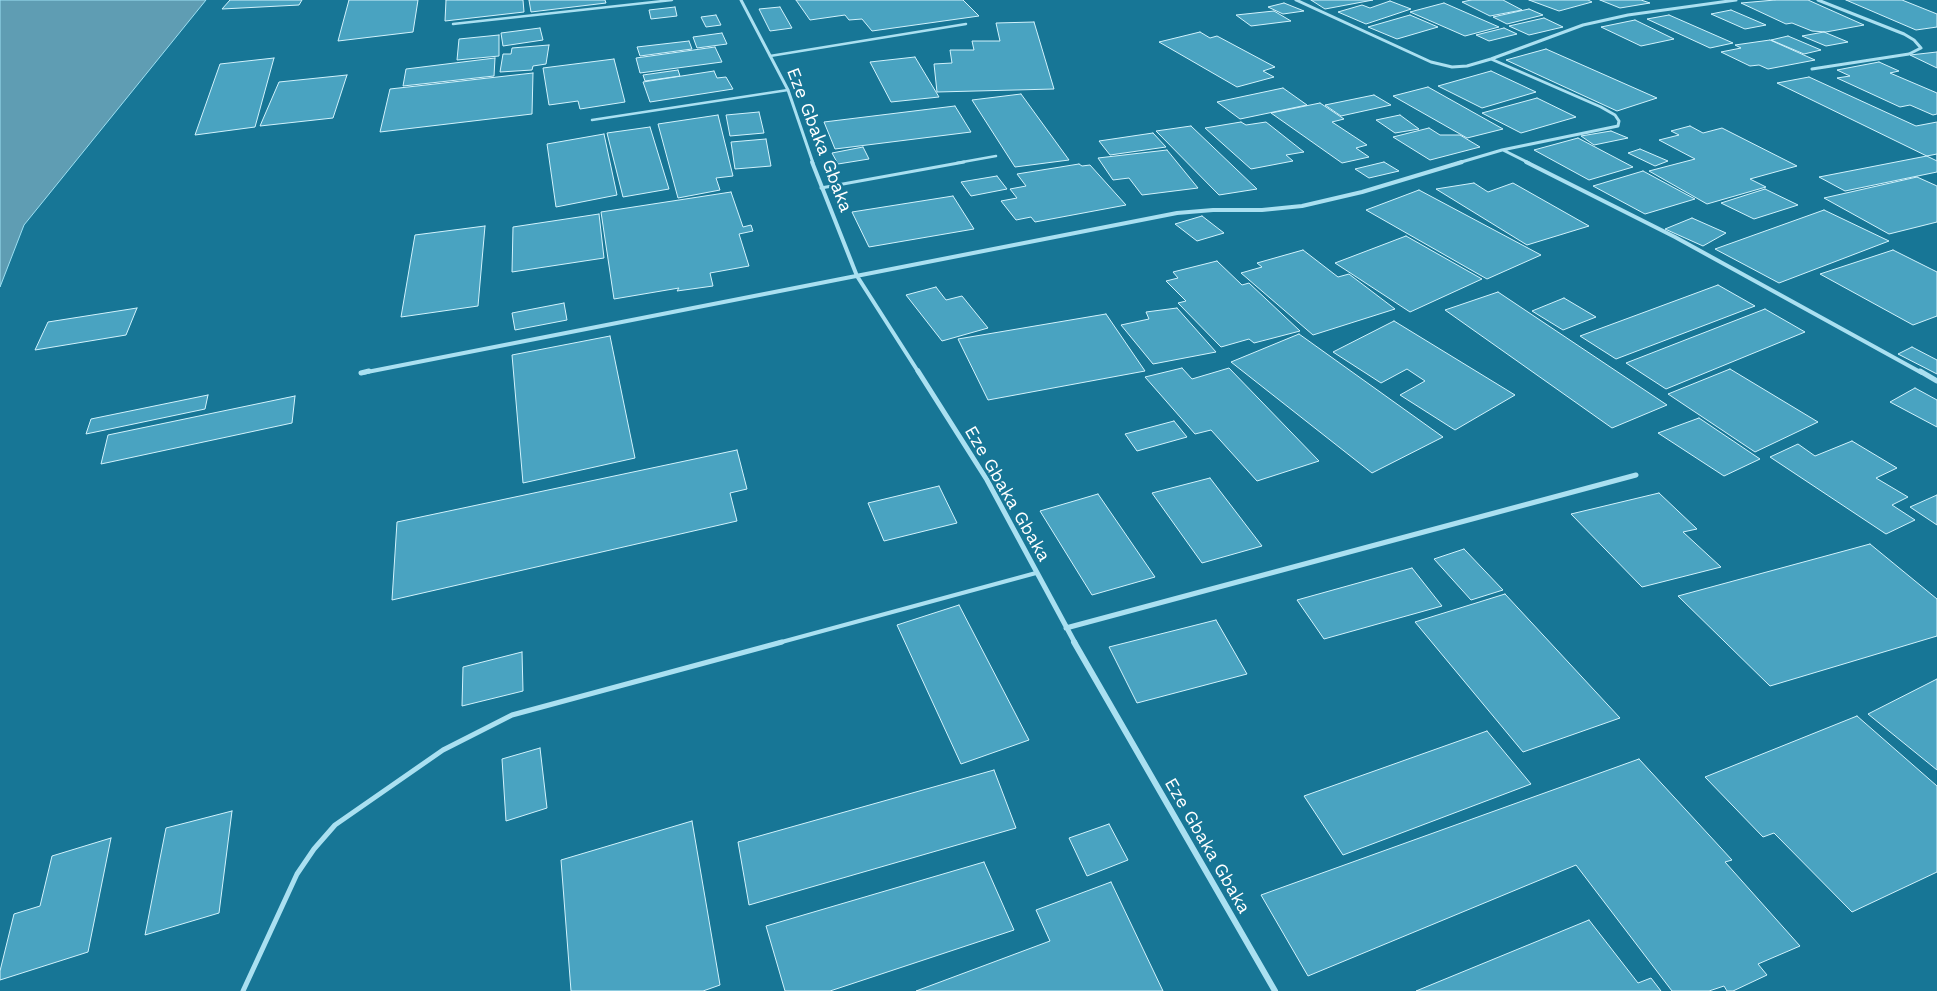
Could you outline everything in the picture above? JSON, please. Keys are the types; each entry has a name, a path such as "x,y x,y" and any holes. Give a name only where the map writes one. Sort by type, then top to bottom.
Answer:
{"street":[{"name":"Eze Gbaka Gbaka","path":"741,0 788,90 821,188 857,276 987,480 1066,628 1275,991"},
{"path":"1296,0 1444,66 1467,66 1491,59 1583,25 1628,15 1736,0"},
{"path":"1812,69 1909,54 1921,48 1914,40 1904,34 1818,0"},
{"path":"361,373 1177,213 1213,210 1262,210 1302,206 1362,192 1502,150 1618,126 1619,121 1614,115 1601,107 1491,59"},
{"path":"1502,150 1675,237 1937,381"},
{"path":"1066,628 1636,475"}],"lane":[{"path":"453,24 672,0"},
{"path":"770,56 966,24"},
{"path":"592,120 788,90"},
{"path":"821,188 996,156"},
{"path":"243,991 297,874 314,850 336,825 443,750 477,732 512,715 1036,573"}],"water":[{"path":"0,0 206,0 24,225 0,287"}],"building":[{"path":"230,0 302,0 299,5 222,9"},
{"path":"349,0 418,0 413,32 338,41"},
{"path":"446,0 523,0 524,12 445,21"},
{"path":"529,0 605,0 606,3 531,12"},
{"path":"796,0 963,0 979,16 872,31 862,19 849,20 845,15 810,20"},
{"path":"1311,0 1373,0 1325,9"},
{"path":"1471,0 1503,0 1522,10 1490,16 1462,2"},
{"path":"1529,0 1588,0 1592,2 1559,11"},
{"path":"1600,0 1641,0 1650,3 1620,8"},
{"path":"1808,0 1864,25 1826,32 1812,31 1792,23 1786,24 1741,3"},
{"path":"1846,0 1902,0 1937,14 1937,27 1916,30"},
{"path":"1390,1 1411,9 1366,24 1338,12 1362,5 1370,8"},
{"path":"1284,3 1304,11 1283,14 1268,7"},
{"path":"1444,3 1499,27 1465,36 1410,12"},
{"path":"675,7 677,16 651,19 649,10"},
{"path":"780,7 792,28 770,31 759,9"},
{"path":"1529,9 1543,15 1507,24 1493,17"},
{"path":"1731,10 1766,25 1745,29 1711,14"},
{"path":"1274,11 1291,21 1251,26 1236,15"},
{"path":"716,15 721,25 706,27 701,17"},
{"path":"1410,15 1438,27 1397,39 1368,27"},
{"path":"1669,15 1733,43 1710,48 1647,19"},
{"path":"1544,18 1563,27 1529,35 1509,26"},
{"path":"1635,20 1674,39 1641,46 1601,27"},
{"path":"1034,22 1054,89 937,92 934,64 952,63 950,50 974,50 972,41 1000,41 996,23"},
{"path":"540,28 543,40 503,46 501,33"},
{"path":"1504,28 1517,34 1489,41 1476,35"},
{"path":"1200,32 1210,38 1217,36 1275,67 1263,71 1274,77 1237,87 1159,42"},
{"path":"1824,32 1848,42 1826,46 1802,36"},
{"path":"722,33 727,44 697,48 693,37"},
{"path":"499,35 499,56 457,60 459,39"},
{"path":"1788,36 1821,50 1804,54 1771,40"},
{"path":"1770,40 1815,60 1768,69 1759,65 1750,66 1721,52 1741,48 1735,45"},
{"path":"689,41 692,49 640,56 637,47"},
{"path":"549,45 546,64 533,66 532,70 500,72 503,54 511,54 512,48"},
{"path":"715,47 722,62 640,73 636,58"},
{"path":"1546,49 1657,98 1617,111 1506,60"},
{"path":"1937,52 1937,68 1910,55"},
{"path":"915,57 939,97 891,102 870,62"},
{"path":"274,58 255,127 195,135 220,64"},
{"path":"495,58 494,76 403,86 406,69"},
{"path":"614,59 625,102 580,109 578,101 549,105 543,68"},
{"path":"1879,62 1899,71 1890,73 1937,93 1937,114 1933,115 1910,105 1900,107 1837,78 1850,76 1837,70"},
{"path":"678,70 680,76 645,81 643,75"},
{"path":"714,71 717,78 726,77 733,89 650,102 643,82"},
{"path":"1491,71 1536,92 1482,108 1438,86"},
{"path":"533,73 532,114 380,132 390,89"},
{"path":"347,75 333,118 260,126 279,82"},
{"path":"1809,77 1916,126 1937,122 1937,161 1777,83"},
{"path":"1428,87 1503,129 1467,138 1393,96"},
{"path":"1283,88 1307,105 1240,119 1217,102"},
{"path":"1021,94 1069,160 1015,167 972,100"},
{"path":"1374,95 1391,105 1341,116 1325,105"},
{"path":"1537,98 1576,117 1521,133 1482,113"},
{"path":"1320,103 1344,119 1332,122 1367,145 1356,148 1369,157 1342,163 1271,113"},
{"path":"955,106 971,132 835,149 824,122"},
{"path":"759,112 764,133 730,136 726,115"},
{"path":"718,115 733,176 716,178 720,190 678,198 658,124"},
{"path":"1400,115 1419,129 1395,133 1376,120"},
{"path":"1241,122 1246,125 1266,122 1304,152 1286,155 1293,161 1251,169 1205,128"},
{"path":"1191,126 1257,189 1219,195 1156,131"},
{"path":"1690,126 1703,133 1722,128 1797,166 1750,179 1766,187 1707,204 1649,171 1695,159 1659,140 1679,135 1671,131"},
{"path":"650,127 669,189 623,197 607,133"},
{"path":"1429,128 1440,135 1460,135 1480,147 1430,160 1393,137"},
{"path":"1611,131 1628,138 1594,145 1581,136"},
{"path":"1153,133 1166,147 1110,155 1099,141"},
{"path":"604,134 617,195 556,207 547,144"},
{"path":"1578,138 1633,167 1589,180 1534,150"},
{"path":"766,139 771,166 735,169 731,142"},
{"path":"863,147 869,159 838,164 832,153"},
{"path":"1640,149 1668,161 1655,166 1628,153"},
{"path":"1167,150 1198,188 1142,195 1129,178 1113,180 1098,158"},
{"path":"1937,154 1937,172 1845,191 1819,177"},
{"path":"1384,162 1399,171 1369,178 1355,169"},
{"path":"1079,164 1082,166 1090,165 1126,205 1035,222 1031,217 1016,220 1001,201 1017,198 1010,189 1026,186 1017,174"},
{"path":"1643,171 1695,199 1645,214 1593,186"},
{"path":"997,176 1007,189 971,196 961,182"},
{"path":"1917,177 1937,186 1937,222 1889,234 1824,198"},
{"path":"1474,183 1488,192 1513,183 1589,226 1527,245 1436,189"},
{"path":"1765,189 1798,205 1754,219 1721,203"},
{"path":"1419,190 1541,255 1487,279 1366,210"},
{"path":"731,192 743,227 751,225 753,231 739,234 749,266 710,273 713,286 677,291 679,288 614,299 601,212"},
{"path":"953,196 974,229 869,247 852,212"},
{"path":"1824,210 1889,241 1779,283 1715,249"},
{"path":"599,214 604,258 512,272 513,227"},
{"path":"1202,216 1224,233 1197,241 1175,224"},
{"path":"1692,218 1726,233 1703,246 1665,229"},
{"path":"485,226 478,306 401,317 415,235"},
{"path":"1406,236 1482,279 1410,312 1335,263"},
{"path":"1303,250 1338,277 1349,274 1395,309 1313,335 1241,273 1262,267 1257,263"},
{"path":"1893,250 1937,272 1937,316 1913,325 1820,274"},
{"path":"1217,261 1242,285 1249,283 1300,331 1254,343 1249,339 1221,347 1178,303 1186,301 1166,281 1178,278 1173,272"},
{"path":"1718,285 1755,306 1616,359 1580,336"},
{"path":"936,287 946,300 962,296 988,328 942,341 906,295"},
{"path":"1498,292 1667,405 1612,428 1445,310"},
{"path":"1564,298 1596,317 1563,330 1532,311"},
{"path":"564,303 567,320 515,330 512,313"},
{"path":"137,308 126,335 35,350 48,322"},
{"path":"1177,308 1216,352 1153,364 1121,325 1149,319 1146,312"},
{"path":"1765,309 1805,332 1666,389 1626,363"},
{"path":"1106,314 1145,371 988,400 958,339"},
{"path":"1394,321 1515,395 1455,430 1400,395 1425,381 1407,369 1381,383 1333,352"},
{"path":"1299,334 1443,437 1372,473 1231,362"},
{"path":"610,336 635,458 523,483 512,355"},
{"path":"1912,347 1937,360 1937,374 1898,354"},
{"path":"1182,368 1192,379 1229,368 1319,461 1257,481 1211,430 1195,434 1145,377"},
{"path":"1730,369 1818,422 1755,452 1668,394"},
{"path":"1915,388 1937,400 1937,427 1890,402"},
{"path":"208,395 205,409 86,434 91,419"},
{"path":"295,396 292,423 101,464 108,435"},
{"path":"1699,418 1760,459 1724,476 1658,433"},
{"path":"1174,421 1187,437 1137,451 1125,434"},
{"path":"1852,441 1897,468 1876,478 1908,497 1892,505 1915,520 1886,534 1770,457 1798,444 1815,456"},
{"path":"737,450 747,489 730,493 737,521 392,600 397,522"},
{"path":"1210,478 1262,546 1202,563 1152,493"},
{"path":"939,486 957,523 884,541 868,503"},
{"path":"1659,493 1697,529 1683,532 1721,567 1642,587 1571,514"},
{"path":"1098,494 1155,577 1092,595 1040,511"},
{"path":"1937,495 1937,525 1910,507"},
{"path":"1870,544 1937,599 1937,636 1770,686 1678,596"},
{"path":"1464,549 1503,590 1471,600 1434,559"},
{"path":"1412,568 1442,606 1324,639 1297,600"},
{"path":"1505,594 1620,718 1523,752 1415,622"},
{"path":"959,605 1029,740 961,764 897,625"},
{"path":"1216,620 1247,674 1137,703 1109,647"},
{"path":"522,652 523,691 462,706 463,667"},
{"path":"1937,679 1937,770 1868,714"},
{"path":"1857,716 1937,786 1937,872 1852,912 1774,833 1763,837 1705,777"},
{"path":"1487,731 1531,784 1343,855 1304,796"},
{"path":"540,748 547,808 506,821 502,759"},
{"path":"1639,759 1732,860 1725,862 1800,946 1758,964 1767,975 1733,991 1727,991 1724,986 1709,991 1672,991 1576,865 1308,976 1261,895"},
{"path":"994,770 1016,828 749,905 738,842"},
{"path":"232,811 219,913 145,935 166,828"},
{"path":"692,821 720,985 703,991 571,991 561,860"},
{"path":"1109,824 1128,860 1087,876 1069,838"},
{"path":"111,838 88,952 0,980 0,971 14,914 40,906 52,856"},
{"path":"984,862 1014,930 830,991 785,991 766,926"},
{"path":"1111,882 1163,991 916,991 1050,941 1036,910"},
{"path":"1589,920 1638,983 1651,978 1661,991 1416,991"}]}
